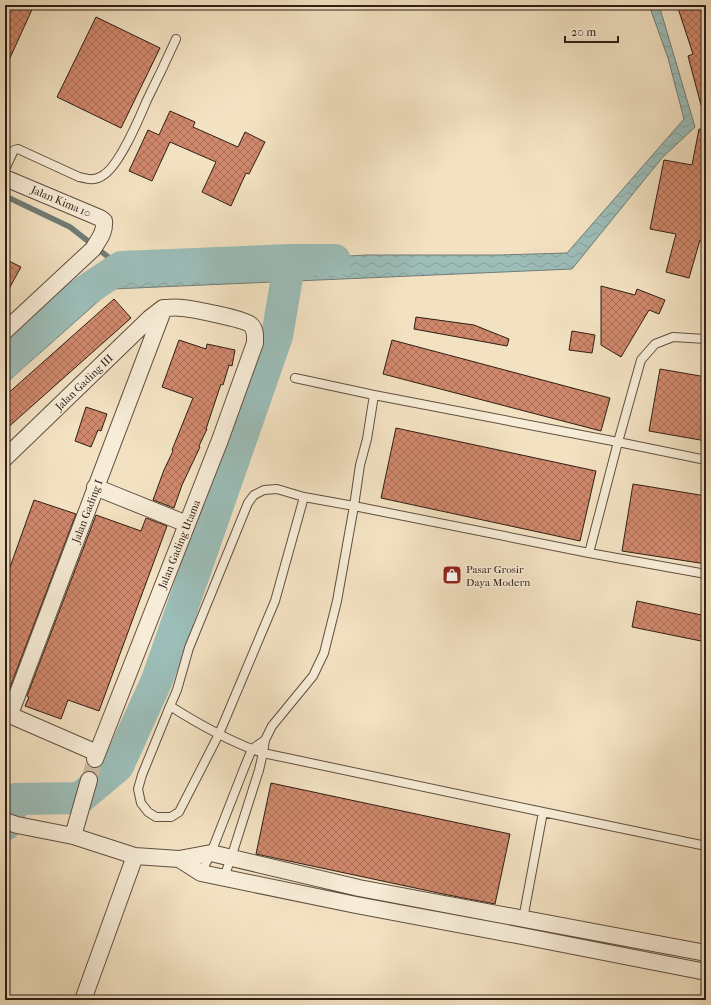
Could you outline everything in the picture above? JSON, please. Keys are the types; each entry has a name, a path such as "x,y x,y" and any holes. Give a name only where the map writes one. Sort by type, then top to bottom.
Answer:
{"street":[{"name":"Jalan Kima 10","path":"5,178 104,221 102,234 92,249 5,331"},
{"name":"Jalan Gading III","path":"6,459 150,318 164,308"},
{"name":"Jalan Gading I","path":"7,714 164,308"},
{"name":"Jalan Gading Utama","path":"7,714 96,756 220,440 255,342 254,328 250,324 235,318 183,308 164,308"},
{"path":"96,487 187,524"},
{"path":"73,836 89,780"},
{"path":"11,823 73,836 135,856 179,859 211,853 359,888 706,953"},
{"path":"83,1000 135,856"},
{"path":"179,859 201,873 356,905 706,972"}],"lane":[{"path":"5,169 14,150 18,149 78,177 88,180 96,179 109,172 118,160 176,39"},
{"path":"589,553 641,360 655,344 673,337 706,339"},
{"path":"295,378 374,395 706,460"},
{"path":"224,877 263,753 265,740 272,726 313,676 324,653 337,601 360,465 367,439 374,395"},
{"path":"304,497 275,601 218,734 179,812 170,817 156,817 148,812 141,803 138,789 142,775 177,690 189,648 248,503 254,495 264,490 277,490 304,497 589,553 706,574"},
{"path":"170,706 188,718 218,734 263,753 706,846"},
{"path":"201,873 211,853 242,771 252,749 265,740"},
{"path":"523,919 543,812"}],"water":[{"path":"649,5 659,5 695,127 662,158 572,269 112,289 5,384 5,363 111,270 366,255 500,255 567,253 684,119 668,58"}],"building":[{"path":"5,5 34,5 5,69"},
{"path":"677,5 706,5 706,105 701,105 688,56 693,54"},
{"path":"96,17 160,48 121,128 57,97"},
{"path":"170,111 195,122 193,127 238,147 245,132 265,142 249,174 246,173 231,206 202,192 216,162 170,142 152,181 129,171 148,130 159,135"},
{"path":"699,129 706,130 706,241 700,240 689,278 666,272 676,234 650,229 664,160 692,165"},
{"path":"5,259 21,267 5,296"},
{"path":"601,286 635,295 637,289 665,300 659,314 649,310 621,357 601,345"},
{"path":"114,299 131,318 5,430 5,396"},
{"path":"416,317 474,325 509,339 507,346 414,329"},
{"path":"572,331 595,335 592,353 569,350"},
{"path":"179,340 206,349 207,344 235,350 232,366 229,365 223,385 221,384 207,429 182,485 174,508 153,500 193,398 162,387"},
{"path":"392,340 610,398 601,431 383,374"},
{"path":"660,369 706,377 706,441 649,431"},
{"path":"86,407 107,414 101,431 98,430 91,447 75,441"},
{"path":"396,428 596,471 580,541 381,498"},
{"path":"633,484 706,496 706,564 622,551"},
{"path":"34,500 76,514 9,690 5,689 5,581"},
{"path":"96,515 141,531 146,518 167,526 99,711 68,700 61,719 25,706 29,697 27,696"},
{"path":"637,601 706,616 706,642 632,627"},
{"path":"271,783 510,834 495,904 256,854"}],"waterway":[{"path":"5,196 70,227 121,267"},
{"path":"5,363 79,295 121,267 290,260 335,260"},
{"path":"5,825 15,799 80,798 118,766 157,680 277,336 290,260"}],"tunnel":[{"path":"89,780 95,759"}],"place":[{"name":"Pasar Grosir Daya Modern","path":"452,575"}]}
